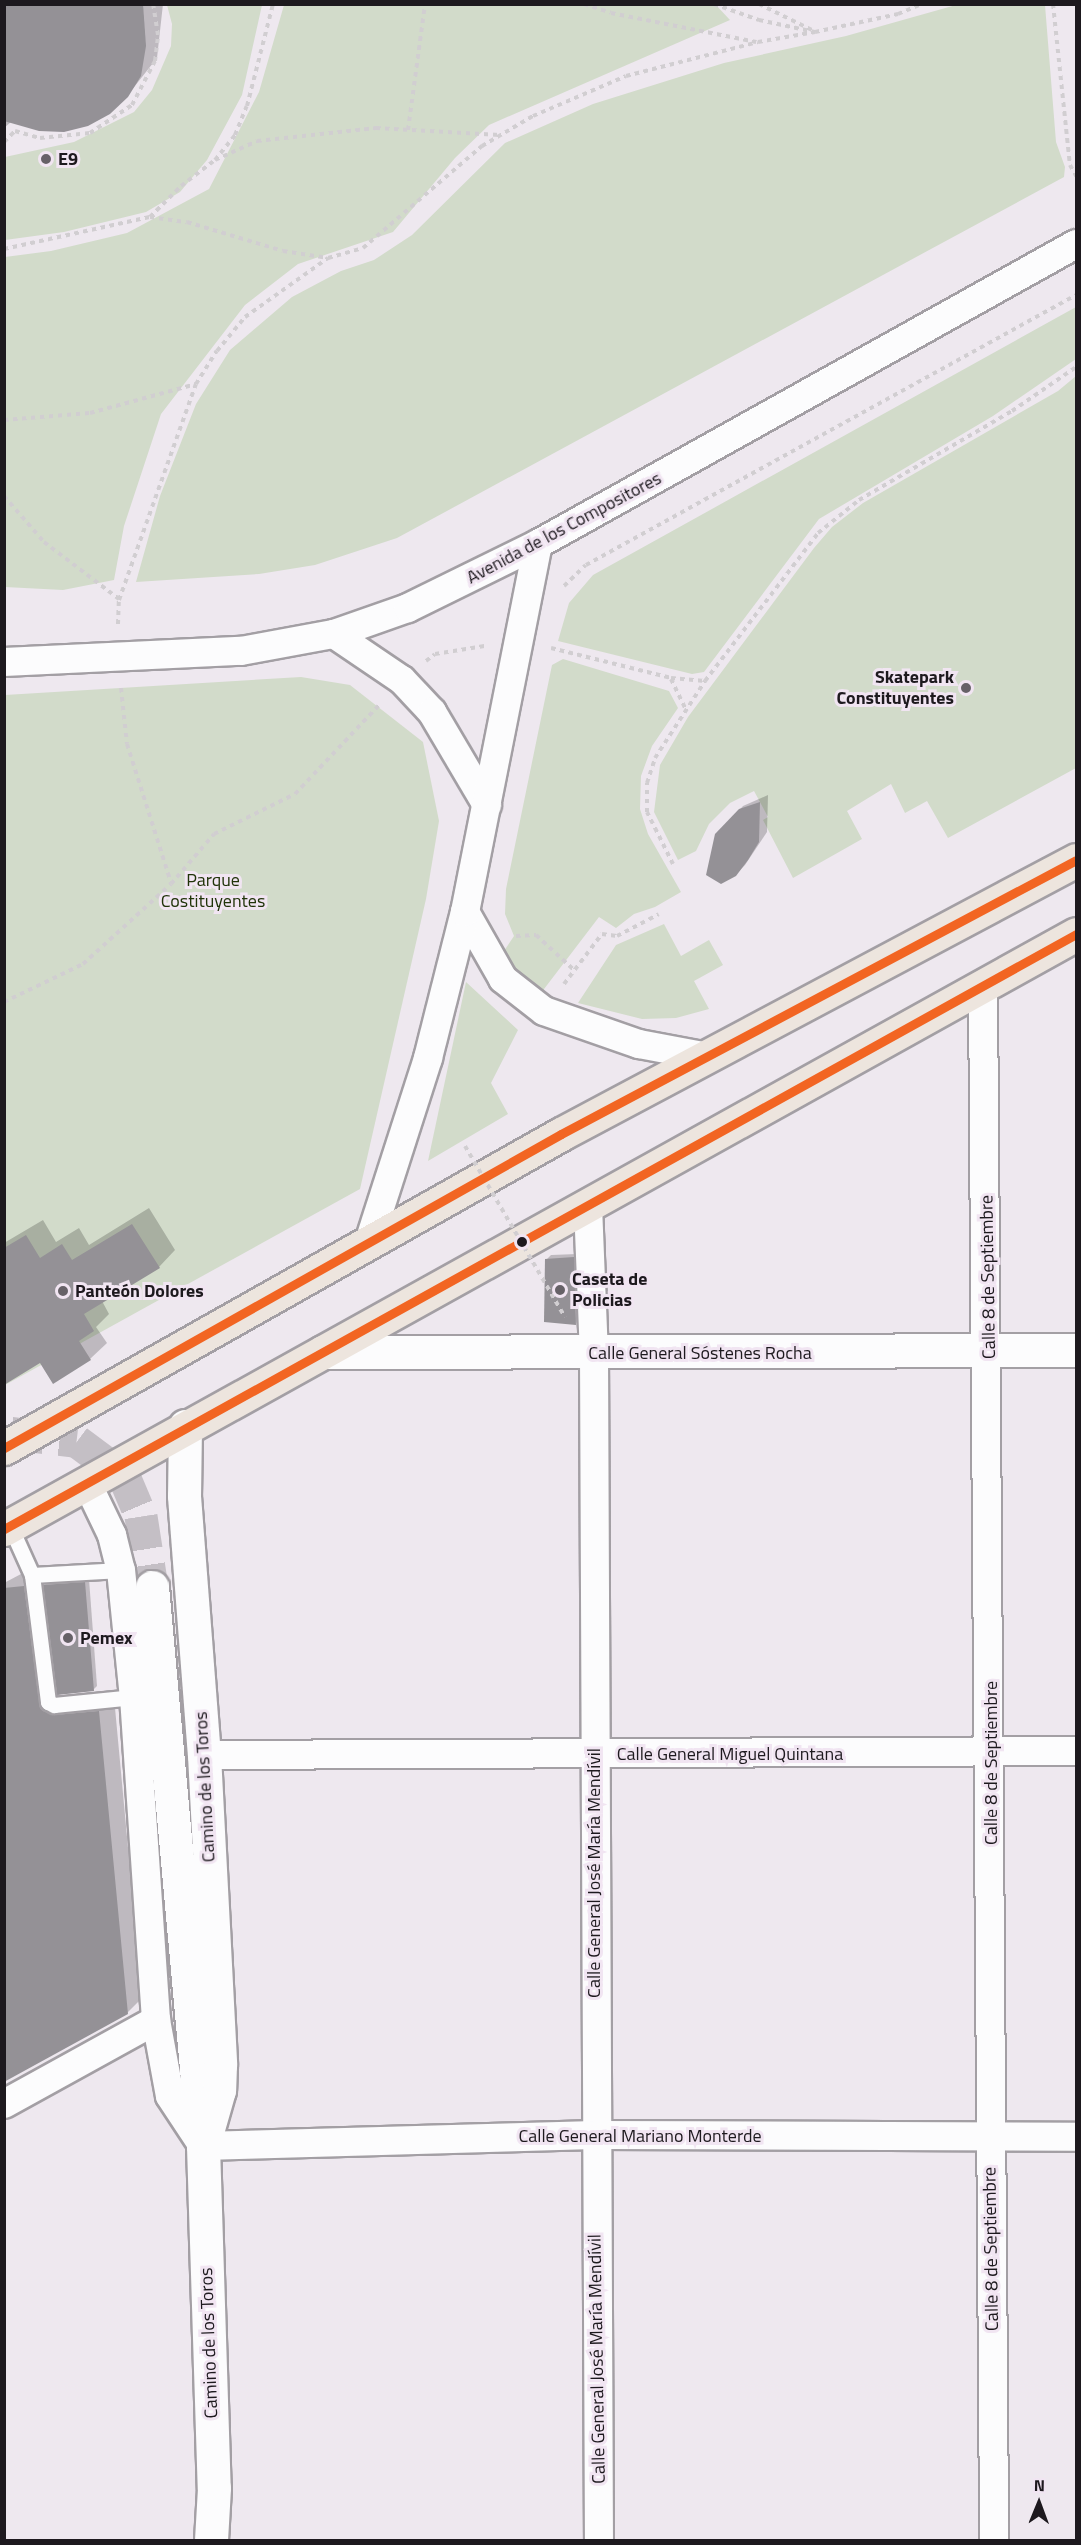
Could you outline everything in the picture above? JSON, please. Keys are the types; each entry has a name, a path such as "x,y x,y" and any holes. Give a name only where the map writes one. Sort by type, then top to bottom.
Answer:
{"highway":[{"path":"4,1448 370,1239 703,1056 1077,860"},
{"path":"7,1527 185,1426 588,1206 1074,936"}],"street":[{"name":"Avenida de los Compositores","path":"4,662 241,651 334,634 408,608 538,544 1077,244"},
{"path":"370,1239 428,1058 465,912 538,544"},
{"path":"334,634 402,680 432,712 487,806"},
{"path":"465,912 503,979 544,1011 639,1044 703,1056"},
{"name":"Calle 8 de Septiembre","path":"983,986 989,1350 990,2136 994,2541"},
{"name":"Calle General José María Mendívil","path":"588,1206 594,1354 595,2135 599,2541"},
{"name":"Calle General Sóstenes Rocha","path":"323,1352 594,1354 1077,1350"},
{"name":"Camino de los Toros","path":"185,1426 184,1496 204,1755 220,2065 219,2090 203,2146"},
{"path":"87,1483 112,1535 121,1570 134,1697 156,2019 170,2096 203,2146"},
{"name":"Camino de los Toros","path":"152,1587 203,2146 214,2488 211,2541"},
{"name":"Calle General Miguel Quintana","path":"204,1755 1077,1751"},
{"path":"4,2104 156,2019"},
{"name":"Calle General Mariano Monterde","path":"203,2146 595,2135 1077,2137"}],"lane":[{"path":"7,1527 32,1575 48,1702 54,1705 134,1697"},
{"path":"32,1575 121,1570"}],"path":[{"path":"4,142 15,131 40,138 65,138 90,133 132,105 155,60 158,34 153,4"},
{"path":"215,160 235,135 247,106 273,4"},
{"path":"408,130 425,4"},
{"path":"584,4 621,16 758,42"},
{"path":"714,4 759,20 815,32"},
{"path":"759,4 815,32"},
{"path":"4,420 90,413 196,384 217,351 245,317 328,258 363,248 482,146 533,116 626,76 758,42 887,17 922,4"},
{"path":"1053,4 1070,165 1077,176"},
{"path":"150,217 181,186 215,160 257,141 319,131 408,130 500,135"},
{"path":"4,249 150,217 188,222 283,251 328,258"},
{"path":"561,597 564,587 586,565 1077,295"},
{"path":"673,864 647,812 647,783 666,736 818,533 837,514 1012,411 1077,368"},
{"path":"4,496 44,542 119,600"},
{"path":"4,1002 83,964 171,884 214,834 295,794 402,680 435,654 519,641 671,678 705,681"},
{"path":"671,678 686,710"},
{"path":"544,1011 602,934 618,936 659,914"},
{"path":"513,936 536,935 574,970"},
{"path":"465,1146 565,1317"}],"green space":[{"path":"715,4 730,20 489,125 455,158 393,232 298,264 245,305 161,414 124,526 114,580 63,590 5,587 5,257 51,251 127,233 209,189 259,92 284,5"},
{"path":"167,5 262,5 242,95 207,160 180,192 146,212 64,232 5,240 5,157 74,142 134,112 152,90 171,46 172,24"},
{"path":"956,5 1045,5 1056,142 1065,167 1064,177 397,538 315,565 259,574 136,582 160,496 196,404 230,350 292,297 341,271 374,260 412,235 505,143 593,104 724,63 846,36"},
{"path":"1076,307 1076,359 993,416 819,519 704,672 692,674 558,641 569,603 593,575"},
{"path":"1076,376 1076,768 948,838 927,801 905,813 891,784 847,811 862,839 793,878 763,820 768,817 754,791 730,803 709,824 696,851 678,860 654,812 660,765 688,717 814,548 832,527 863,503 1058,391"},
{"path":"563,659 669,691 678,708 652,746 641,776 640,809 648,834 681,892 655,907 634,914 616,928 599,917 541,993 500,957 514,936 505,914 506,889 552,665"},
{"name":"Parque Costituyentes","path":"301,677 350,685 423,742 439,821 426,899 360,1189 5,1385 5,695"},
{"path":"664,924 681,956 709,940 723,965 694,981 709,1009 676,1018 642,1019 578,1003 616,945"},
{"path":"466,982 518,1030 491,1083 508,1114 428,1161"}],"building":[{"path":"4,4 143,4 146,46 141,76 128,97 110,114 88,126 64,132 39,131 4,121"},
{"path":"760,802 759,842 748,860 736,876 721,884 706,875 715,834 739,809"},
{"name":"Panteón Dolores","path":"132,1224 160,1268 84,1314 94,1331 79,1341 91,1360 53,1384 40,1363 4,1385 4,1248 26,1235 40,1258 62,1244 72,1260"},
{"name":"Caseta de Policias","path":"574,1257 576,1325 544,1322 545,1259"},
{"name":"Pemex","path":"85,1582 94,1691 57,1695 43,1585"},
{"path":"24,1586 40,1707 54,1715 99,1711 128,2014 4,2082 4,1588"}],"tunnel":[{"path":"11,1433 77,1441 124,1476 141,1516 152,1587"}],"transit line":[{"path":"4,1448 561,1134 1076,860"},
{"path":"4,1529 1076,934"}],"place":[{"name":"E9","path":"46,159"},
{"name":"Skatepark Constituyentes","path":"966,688"},
{"name":"Caseta de Policias","path":"560,1290"},
{"name":"Panteón Dolores","path":"63,1291"},
{"name":"Pemex","path":"68,1638"}]}
